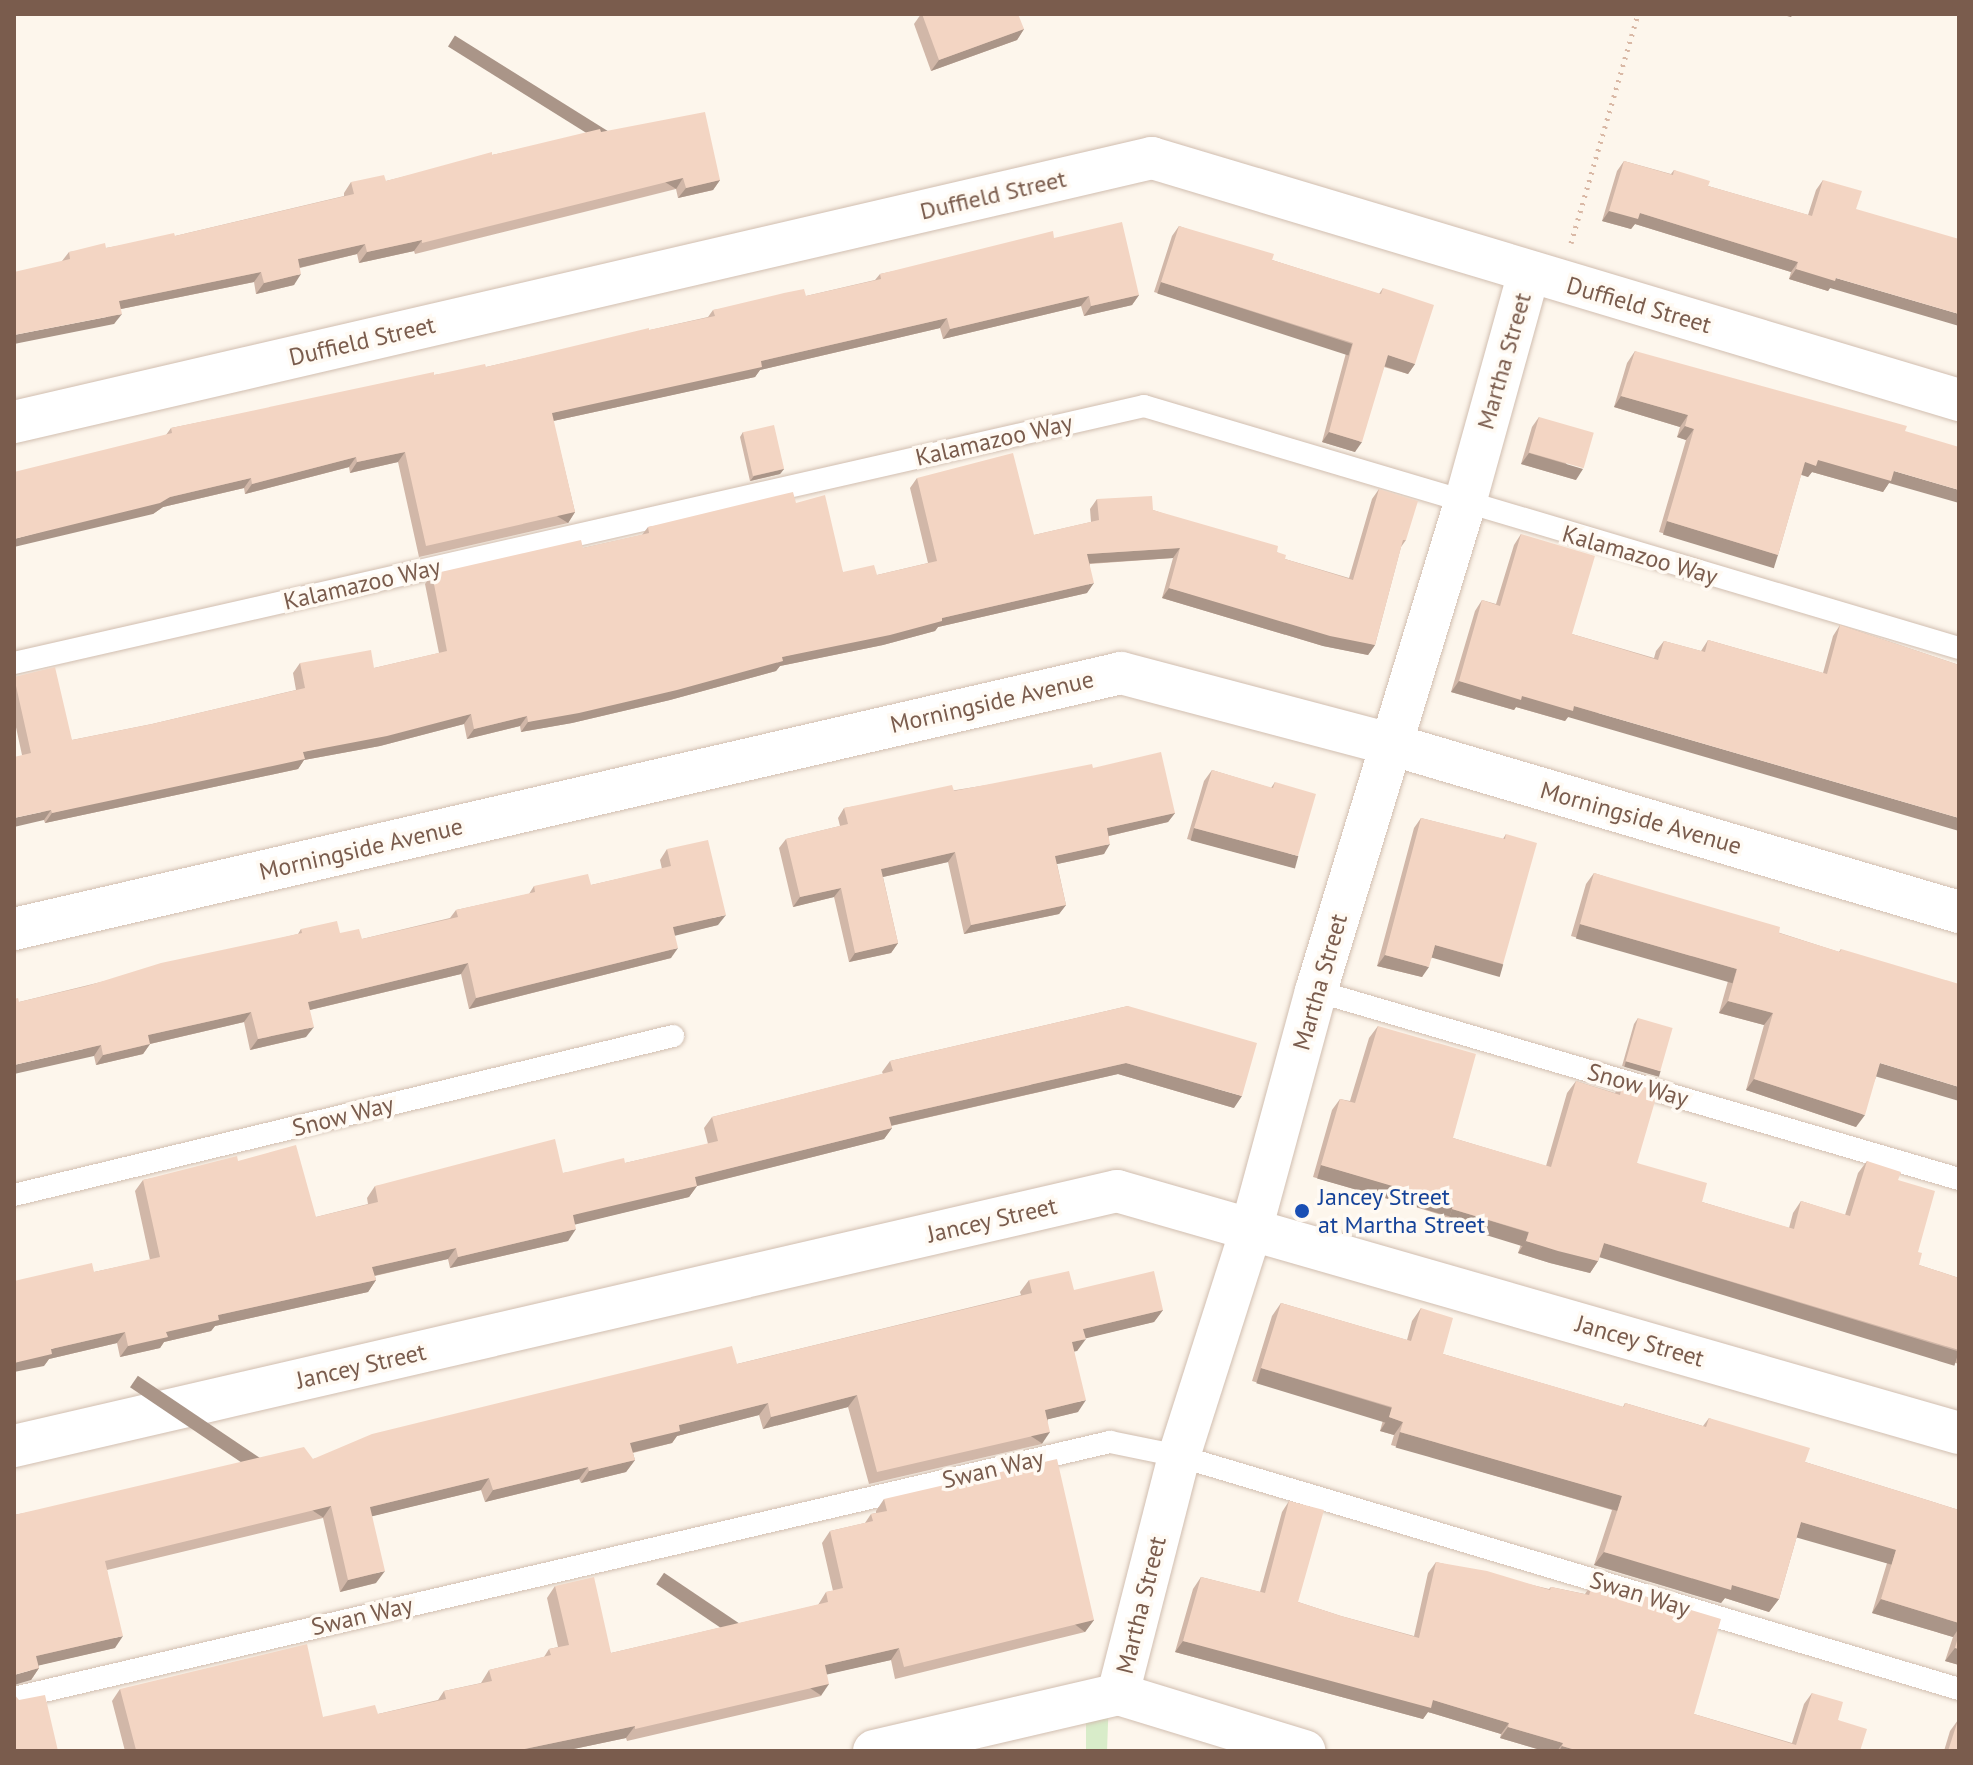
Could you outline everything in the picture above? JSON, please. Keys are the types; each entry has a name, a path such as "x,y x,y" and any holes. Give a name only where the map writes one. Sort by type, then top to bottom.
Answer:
{"street":[{"name":"Duffield Street","path":"14,422 1152,158 1959,400"},
{"name":"Martha Street","path":"1118,1694 1179,1456 1251,1230 1316,991 1465,503 1529,272"},
{"name":"Morningside Avenue","path":"14,929 1121,673 1390,744 1959,912"},
{"name":"Jancey Street","path":"14,1446 1117,1191 1959,1433"},
{"path":"874,1751 1118,1694 1305,1751"}],"lane":[{"name":"Kalamazoo Way","path":"14,663 1144,406 1959,648"},
{"name":"Snow Way","path":"1316,991 1959,1179"},
{"name":"Snow Way","path":"14,1195 673,1036"},
{"name":"Swan Way","path":"14,1698 1110,1442 1179,1456 1959,1689"}],"path":[{"path":"1570,247 1638,14"}],"green space":[{"path":"1109,1696 1107,1751 1086,1751 1086,1702"}],"building":[{"path":"922,14 1018,14 1024,29 939,60"},
{"path":"705,112 720,180 686,188 683,178 422,243 422,240 367,252 365,244 298,259 301,274 264,283 261,272 119,301 122,314 14,335 14,272 70,259 69,252 105,243 106,248 174,233 175,236 354,194 351,182 384,175 386,181 492,152 492,155 600,129 601,132"},
{"path":"1624,161 1673,175 1674,170 1710,181 1708,186 1812,216 1823,180 1862,191 1856,209 1959,239 1959,314 1796,269 1798,262 1640,213 1638,219 1609,211"},
{"path":"1122,222 1139,295 1091,306 1089,296 950,329 947,318 761,361 762,367 552,413 575,512 426,546 405,452 357,462 356,457 252,484 251,478 14,539 14,472 172,433 171,428 434,372 434,375 485,364 486,367 649,328 715,316 713,310 784,293 804,289 806,296 881,279 880,274 1053,231 1054,238"},
{"path":"1179,226 1274,254 1272,260 1381,294 1383,288 1434,305 1415,364 1388,355 1362,442 1329,432 1353,343 1161,282"},
{"path":"1635,351 1907,426 1905,431 1959,447 1959,490 1894,471 1891,481 1818,460 1816,466 1805,462 1778,555 1667,521 1694,429 1685,426 1688,415 1621,396"},
{"path":"1539,417 1594,433 1584,468 1529,453"},
{"path":"774,425 784,469 753,476 743,432"},
{"path":"1013,453 1034,535 1099,520 1097,499 1152,496 1153,510 1278,546 1277,552 1286,555 1285,559 1353,580 1379,489 1418,501 1406,540 1403,540 1375,645 1330,636 1169,588 1180,548 1087,554 1094,583 942,618 942,621 890,635 782,657 783,661 677,690 579,713 528,722 527,716 474,729 471,714 387,736 303,752 305,759 52,813 51,810 14,818 14,757 31,753 14,677 55,667 72,740 305,688 300,663 371,650 374,668 447,651 432,574 581,540 583,548 649,533 648,527 793,492 796,503 825,495 843,572 874,565 877,575 937,561 917,478"},
{"path":"1521,534 1595,556 1572,634 1658,660 1664,641 1705,652 1708,640 1827,674 1840,625 1959,665 1959,818 1574,706 1573,711 1522,696 1521,700 1459,681 1482,600 1500,606"},
{"path":"1161,752 1175,813 1107,828 1110,844 1055,856 1066,905 971,925 955,852 881,869 898,943 855,953 841,888 800,897 786,839 848,824 844,808 952,785 954,791 1092,764 1093,768"},
{"path":"1212,770 1273,788 1275,782 1316,794 1298,856 1194,828"},
{"path":"1421,818 1505,839 1506,834 1537,843 1503,964 1435,945 1429,967 1385,955"},
{"path":"708,840 726,915 673,927 678,948 476,998 468,963 308,1002 314,1027 258,1039 251,1012 148,1035 150,1044 103,1055 101,1045 14,1065 14,999 18,998 19,1002 87,986 161,963 302,933 301,929 337,921 340,933 359,929 362,939 458,917 456,910 535,892 534,886 588,874 591,885 671,866 667,849"},
{"path":"1594,873 1780,927 1779,933 1840,952 1841,949 1959,984 1959,1087 1880,1063 1865,1115 1754,1079 1773,1013 1728,1001 1737,969 1580,924"},
{"path":"1128,1006 1257,1043 1242,1096 1126,1063 889,1117 892,1128 695,1177 697,1186 573,1215 576,1229 458,1257 456,1248 372,1267 376,1280 218,1315 219,1320 166,1332 168,1337 128,1346 125,1332 51,1349 52,1354 14,1363 14,1281 92,1263 94,1272 160,1257 143,1180 237,1156 238,1161 296,1145 316,1217 378,1202 375,1186 555,1139 563,1173 624,1158 625,1163 718,1141 712,1117 893,1071 890,1061"},
{"path":"1638,1018 1673,1028 1660,1071 1626,1061"},
{"path":"1378,1026 1476,1054 1453,1138 1551,1167 1576,1081 1620,1095 1623,1081 1658,1091 1637,1163 1707,1183 1702,1202 1794,1229 1801,1201 1850,1216 1867,1161 1901,1172 1898,1180 1935,1191 1918,1252 1922,1253 1919,1265 1959,1278 1959,1350 1604,1243 1598,1261 1558,1251 1526,1241 1529,1232 1452,1209 1453,1204 1321,1165 1340,1099 1355,1103"},
{"path":"1069,1271 1074,1290 1154,1271 1163,1310 1083,1329 1086,1339 1072,1342 1086,1400 1045,1410 1050,1432 877,1472 857,1395 771,1417 768,1403 679,1425 680,1431 630,1443 635,1460 589,1471 588,1467 493,1490 489,1478 370,1507 385,1571 348,1580 331,1506 105,1561 123,1636 36,1656 39,1668 14,1675 14,1515 304,1447 313,1459 372,1434 732,1346 737,1364 1032,1293 1029,1280"},
{"path":"1281,1303 1411,1341 1421,1308 1453,1318 1443,1354 1624,1407 1625,1403 1706,1427 1709,1418 1810,1448 1805,1462 1959,1510 1959,1623 1881,1599 1896,1550 1801,1522 1779,1599 1732,1585 1731,1590 1604,1552 1622,1496 1400,1432 1403,1422 1389,1417 1392,1407 1261,1368"},
{"path":"1057,1459 1094,1620 904,1667 899,1648 825,1665 829,1684 635,1729 635,1726 515,1751 130,1751 136,1750 120,1689 307,1644 323,1717 375,1705 378,1714 446,1699 444,1691 492,1681 489,1670 551,1655 549,1649 569,1645 555,1586 594,1577 611,1653 828,1602 826,1592 843,1588 830,1531 873,1521 871,1514 887,1511 884,1499"},
{"path":"1289,1501 1324,1510 1298,1602 1419,1638 1436,1562 1487,1571 1550,1590 1551,1587 1589,1595 1594,1581 1721,1619 1694,1714 1796,1745 1812,1693 1843,1702 1838,1720 1867,1729 1860,1751 1579,1751 1562,1746 1563,1743 1508,1727 1509,1723 1433,1700 1431,1708 1183,1641 1201,1577 1265,1593"},
{"path":"14,1694 19,1700 45,1695 58,1751 14,1751"},
{"path":"1958,1720 1959,1751 1948,1751"}],"place":[{"name":"Jancey Street at Martha Street","path":"1302,1211"}]}
